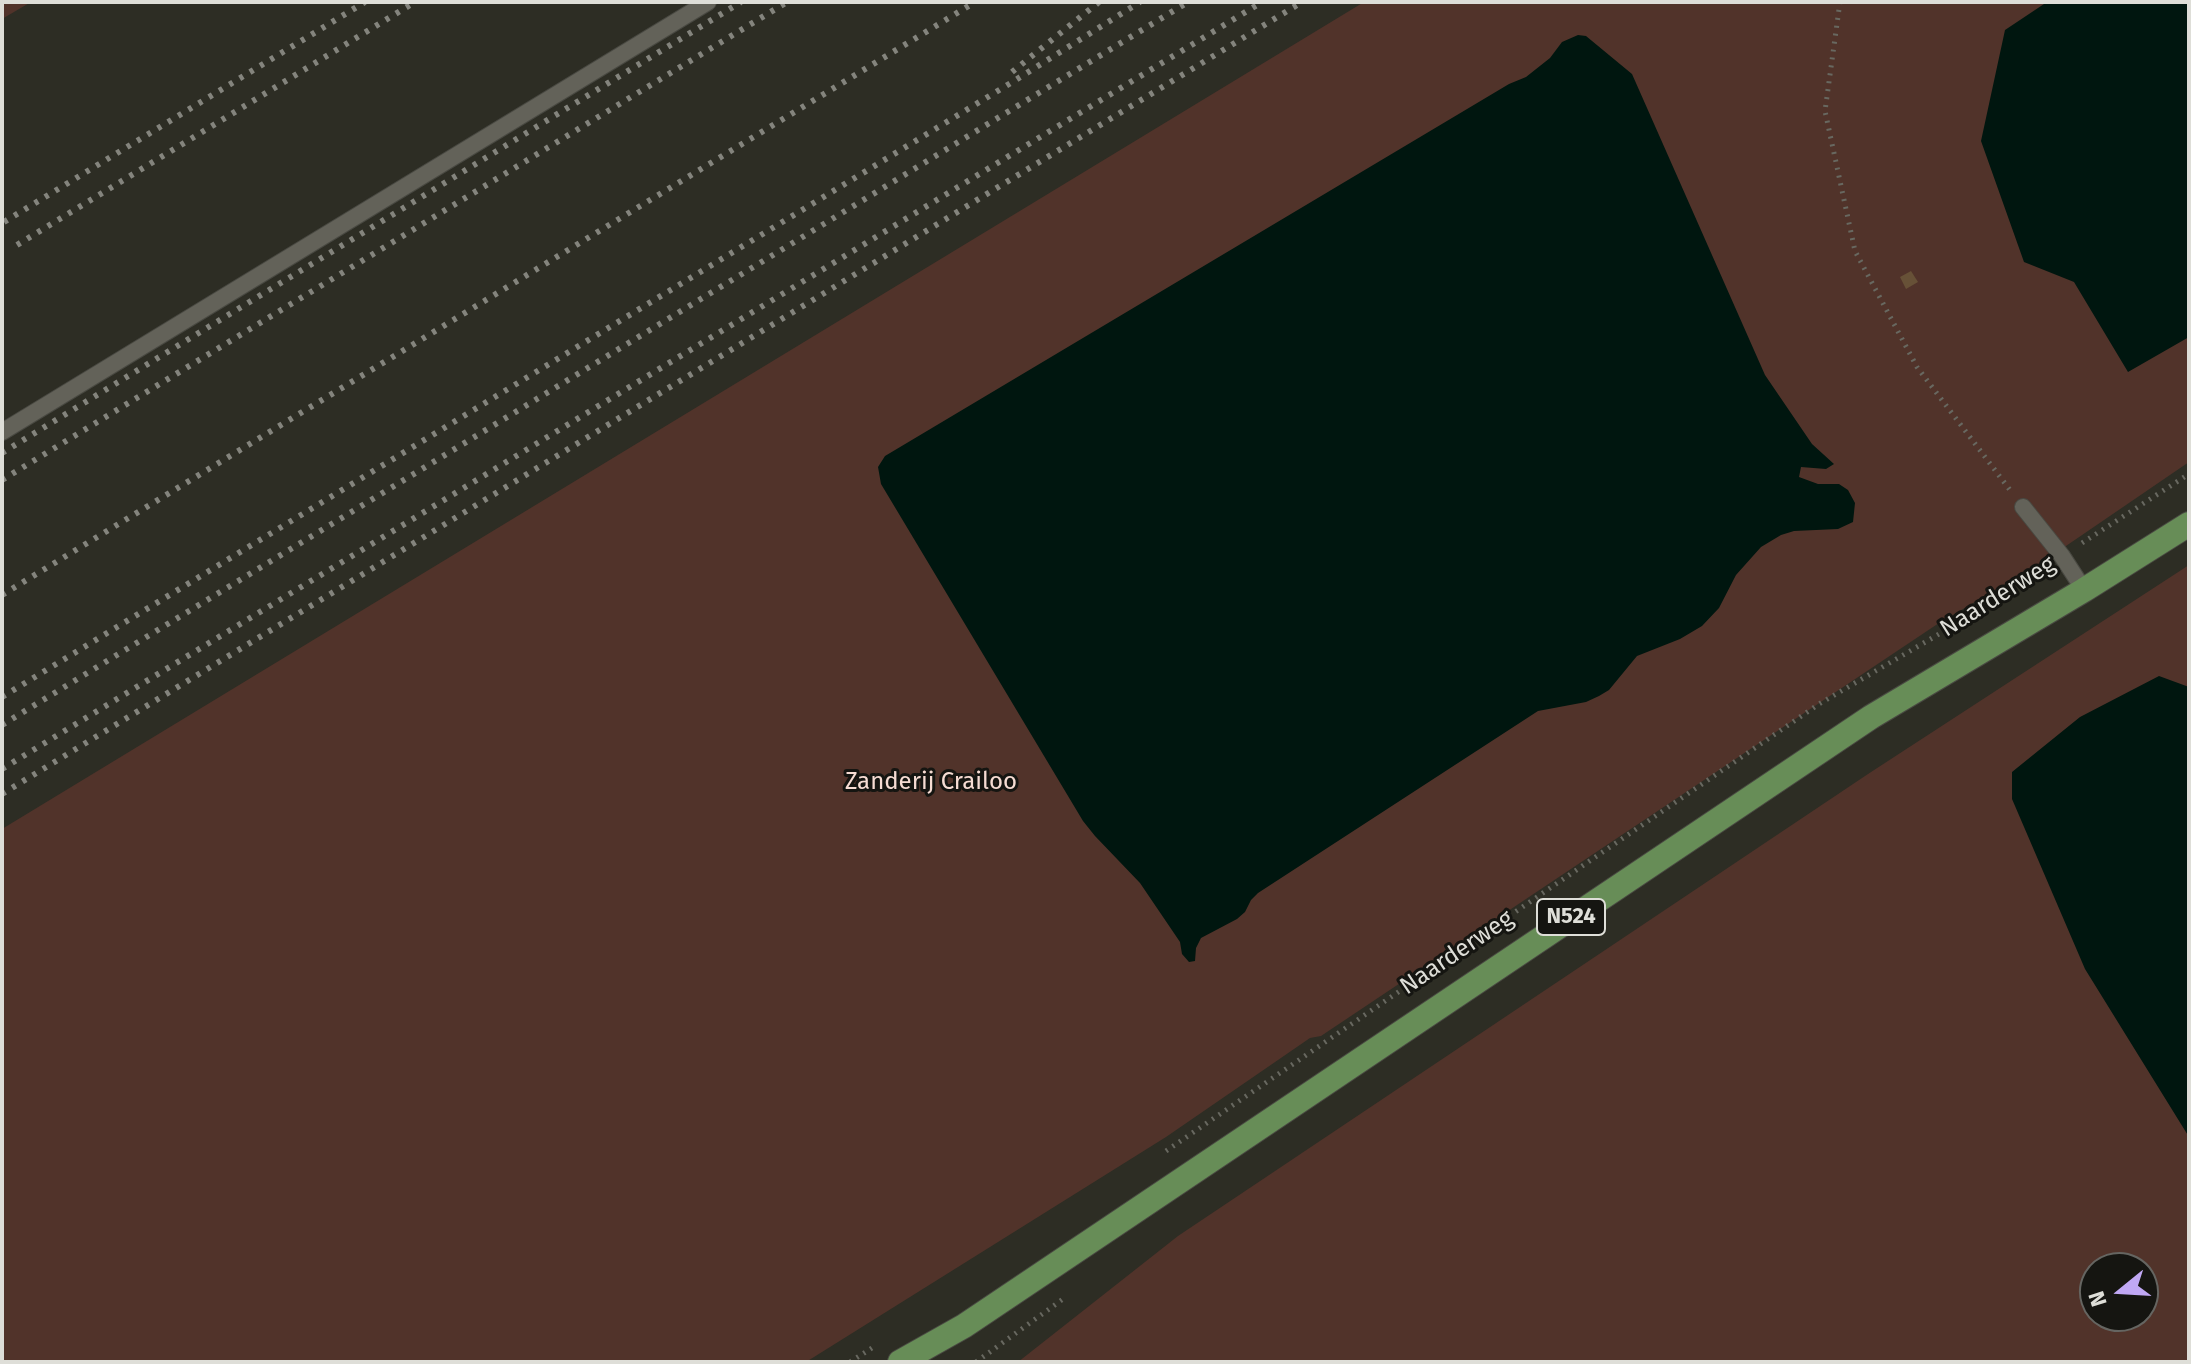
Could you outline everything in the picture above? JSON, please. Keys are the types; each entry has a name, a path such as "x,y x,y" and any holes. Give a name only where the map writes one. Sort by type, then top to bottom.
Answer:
{"main road":[{"name":"Naarderweg","path":"900,1362 964,1326 1871,717 2189,524"},
{"name":"Naarderweg","path":"921,1362 964,1326"}],"lane":[{"path":"2,432 708,2"},
{"path":"2023,507 2062,556 2084,590"}],"path":[{"path":"1840,2 1825,111 1855,251 1917,367 2023,507"},
{"name":"Naarderweg","path":"1159,1155 1819,704 1946,630 2189,474"},
{"path":"850,1362 876,1345"}],"green space":[{"path":"2,2 31,2 2,19"},
{"name":"Zanderij Crailoo","path":"1364,2 2189,2 2189,462 2044,561 1936,625 1321,1036 1310,1038 1166,1137 806,1362 2,1362 2,829"},
{"path":"2189,565 2189,1362 1018,1362 1178,1236 1868,774"}],"shaded area":[{"path":"2047,2 2189,2 2189,337 2128,372 2074,282 2024,262 1981,141 2005,30"},
{"path":"1578,35 1586,36 1632,74 1765,375 1812,444 1834,464 1826,469 1801,467 1799,477 1818,484 1839,484 1848,490 1855,503 1853,522 1838,529 1794,531 1761,547 1736,575 1719,608 1702,626 1680,639 1637,656 1609,690 1599,696 1586,702 1538,711 1258,893 1237,919 1201,938 1195,961 1189,962 1182,954 1180,942 1140,883 1083,821 881,484 878,467 885,456 1509,84 1526,77 1550,58 1562,42"},
{"path":"2159,676 2189,687 2189,1137 2085,969 2012,799 2012,772 2080,717"}],"building":[{"path":"1911,271 1918,282 1906,289 1900,277"}],"railway":[{"path":"4,222 365,2"},
{"path":"17,245 415,2"},
{"path":"2,453 741,2"},
{"path":"2,480 787,2"},
{"path":"2,595 975,2"},
{"path":"1012,72 1099,2"},
{"path":"2,697 1140,2"},
{"path":"2,725 1188,2"},
{"path":"2,769 1262,2"},
{"path":"2,794 1302,2"}]}
